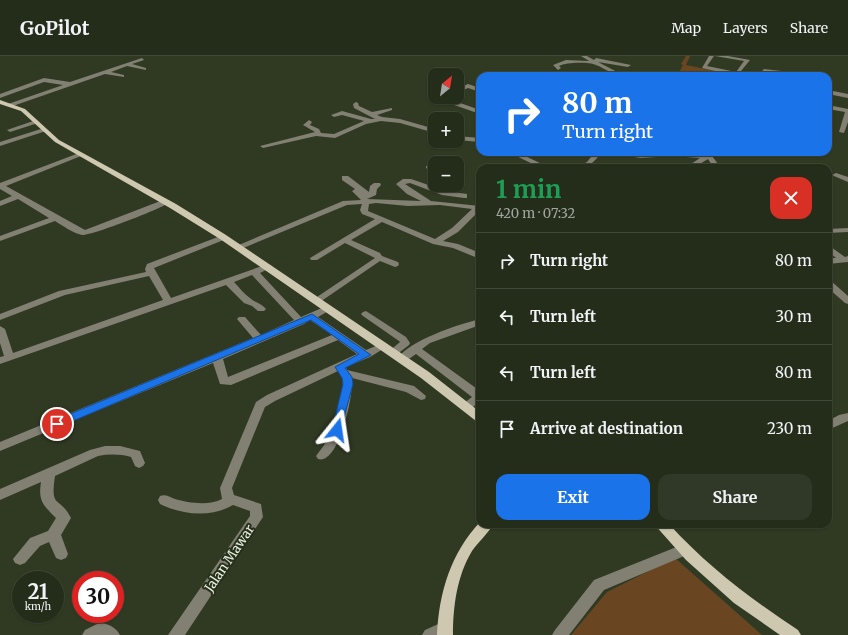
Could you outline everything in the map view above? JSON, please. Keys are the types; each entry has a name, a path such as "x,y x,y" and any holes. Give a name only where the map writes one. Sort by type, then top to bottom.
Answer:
{"main road":[{"path":"0,102 23,110 57,141 79,155 166,202 223,237 402,359 476,415"},
{"path":"445,632 452,584 458,566 470,542 482,528"},
{"path":"665,528 684,550 727,588 793,635"}],"street":[{"path":"583,56 615,72"},
{"path":"712,56 704,67 728,72"},
{"path":"717,56 748,60 739,72"},
{"path":"736,56 749,56"},
{"path":"10,105 142,59"},
{"path":"558,68 556,65 566,60 584,63 603,60 628,65"},
{"path":"126,64 144,69"},
{"path":"105,72 122,76"},
{"path":"0,96 44,80 70,84"},
{"path":"464,88 468,86 476,89"},
{"path":"832,87 841,88"},
{"path":"832,93 848,96"},
{"path":"356,104 356,107 371,118"},
{"path":"459,104 476,110"},
{"path":"832,108 848,112 842,132"},
{"path":"263,146 319,134 335,136 390,109"},
{"path":"334,115 343,113 371,118 396,120 428,129"},
{"path":"10,130 36,122"},
{"path":"309,122 306,125 317,130 319,134"},
{"path":"0,144 44,130"},
{"path":"464,139 476,140"},
{"path":"283,141 294,146"},
{"path":"0,186 79,155"},
{"path":"520,156 538,164"},
{"path":"587,164 595,156"},
{"path":"694,164 706,156"},
{"path":"708,156 715,164"},
{"path":"836,175 848,180"},
{"path":"345,178 360,189 364,199 364,210 381,219 436,242 455,246 476,254"},
{"path":"429,203 410,192 400,184 406,181 411,181 445,193 464,196"},
{"path":"0,186 76,230 89,232 166,202"},
{"path":"364,199 373,192 372,188 377,186"},
{"path":"459,192 476,206"},
{"path":"0,204 17,197"},
{"path":"238,247 341,204 364,199 410,204 456,204 476,207"},
{"path":"436,242 454,230 476,211"},
{"path":"0,239 55,218"},
{"path":"314,258 381,219"},
{"path":"832,232 848,230"},
{"path":"169,302 151,271 150,266 223,237"},
{"path":"344,240 377,255 379,258 395,264"},
{"path":"832,250 846,259"},
{"path":"317,301 374,264 379,258"},
{"path":"832,261 846,259"},
{"path":"0,361 268,267"},
{"path":"0,317 62,293 151,271"},
{"path":"254,272 301,322"},
{"path":"228,281 247,301 255,304 260,309"},
{"path":"832,287 848,301"},
{"path":"0,447 217,358 301,322 327,309"},
{"path":"366,314 403,339 405,343 402,347 392,353"},
{"path":"312,317 366,355"},
{"path":"242,319 259,339"},
{"path":"402,359 426,341 476,323"},
{"path":"0,329 10,358"},
{"path":"217,358 224,381 231,381 339,336"},
{"path":"164,500 177,506 213,507 220,506 231,500 227,496 226,488 260,405 271,398 342,370 383,346"},
{"path":"416,348 476,394"},
{"path":"342,370 410,389 421,396"},
{"path":"322,456 335,438 348,388 347,379 342,370"},
{"path":"466,406 476,400"},
{"path":"832,424 848,417"},
{"path":"0,495 94,452 108,449 124,450 136,454 139,462"},
{"path":"49,473 46,492 48,502 64,518 54,530 53,535 61,554"},
{"name":"Jalan Mawar","path":"176,635 257,517 256,508 231,500"},
{"path":"20,559 35,542 53,535"},
{"path":"560,635 599,585 684,550"},
{"path":"90,635 100,629 112,635"},
{"path":"430,635 445,632"}],"shaded area":[{"path":"686,56 690,56 686,65 720,72 679,72 683,65 681,64"},
{"path":"675,558 762,635 571,635 607,592"}],"route":[{"path":"57,424 312,317 366,355 340,367 347,377 348,388 337,430"}]}
